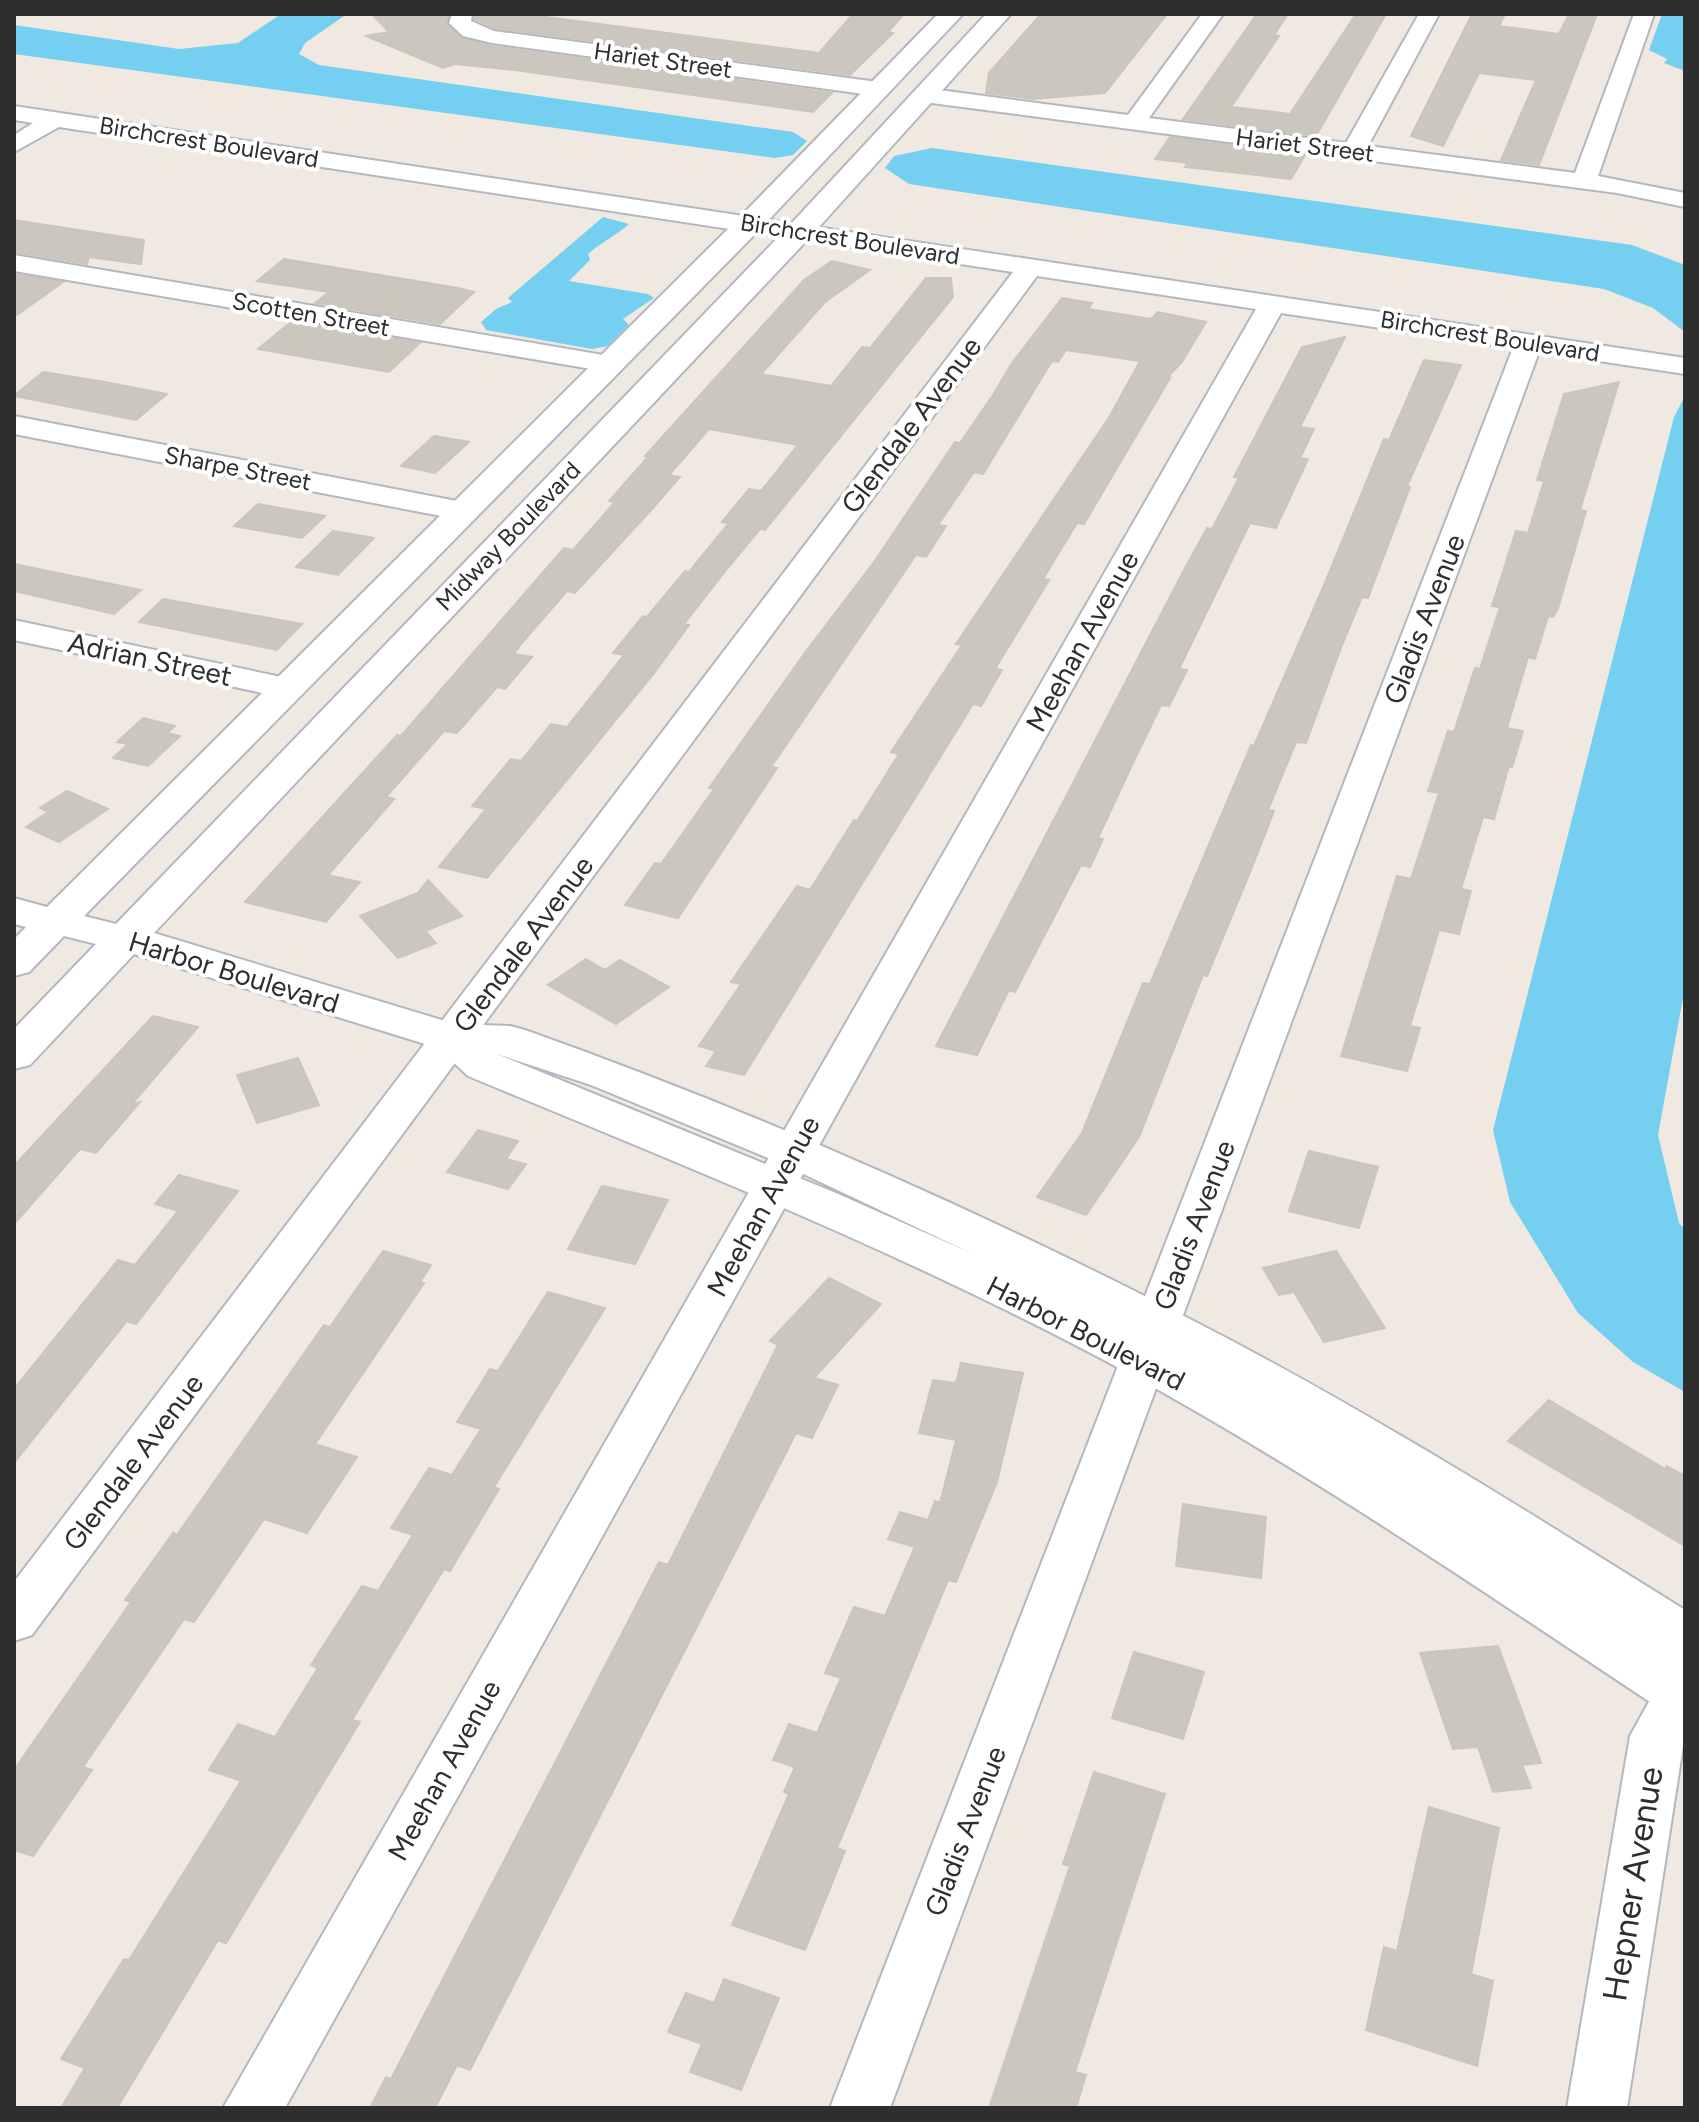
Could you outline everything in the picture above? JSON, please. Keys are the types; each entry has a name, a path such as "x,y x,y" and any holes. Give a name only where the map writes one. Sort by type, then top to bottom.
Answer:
{"street":[{"name":"Hariet Street","path":"462,14 460,23 471,31 492,37 878,89"},
{"name":"Midway Boulevard","path":"14,963 750,223 951,14"},
{"name":"Midway Boulevard","path":"14,1055 800,231 999,14"},
{"path":"1134,122 1213,14"},
{"path":"1354,151 1429,14"},
{"path":"1584,181 1644,14"},
{"name":"Hariet Street","path":"924,95 1584,181 1685,200"},
{"name":"Birchcrest Boulevard","path":"14,113 1685,366"},
{"path":"14,145 55,119"},
{"name":"Scotten Street","path":"14,263 609,364"},
{"name":"Glendale Avenue","path":"14,1620 1030,267"},
{"name":"Meehan Avenue","path":"253,2108 1273,303"},
{"name":"Gladis Avenue","path":"860,2108 1529,342"},
{"name":"Sharpe Street","path":"14,425 462,511"},
{"name":"Adrian Street","path":"14,630 286,688"},
{"name":"Harbor Boulevard","path":"14,911 124,939 453,1038 484,1066 784,1168 1440,1483 1685,1639"},
{"name":"Harbor Boulevard","path":"1149,1341 1260,1424 1684,1684"},
{"name":"Hepner Avenue","path":"1597,2108 1656,1736 1684,1684"}],"water":[{"path":"281,14 347,14 305,43 299,54 319,65 793,132 807,141 793,155 775,158 14,54 14,25 179,49 238,43"},
{"path":"1662,14 1685,14 1685,71 1664,63 1667,59 1649,50"},
{"path":"932,148 1632,245 1685,265 1685,332 1653,308 1604,289 909,184 885,168 894,156"},
{"path":"603,217 629,224 588,254 590,260 569,281 648,294 654,298 623,319 629,325 608,346 592,349 486,330 481,322 496,309 512,302 508,298"},
{"path":"1685,396 1685,987 1658,1135 1679,1223 1685,1229 1685,1392 1633,1362 1578,1313 1510,1202 1493,1130 1674,417"}],"building":[{"path":"372,14 449,14 447,25 461,38 491,46 832,93 813,112 515,70 455,64 443,68 366,36 389,32"},
{"path":"475,14 524,14 819,53 853,14 904,14 888,32 893,33 850,75 495,28 474,19"},
{"path":"1041,14 1167,14 1105,93 1033,99 986,93 989,73"},
{"path":"1257,14 1288,14 1274,35 1279,36 1231,107 1290,114 1356,14 1386,14 1316,136 1183,119"},
{"path":"1472,14 1505,14 1499,26 1559,34 1569,14 1597,14 1539,165 1501,160 1536,80 1479,73 1443,146 1411,136"},
{"path":"1170,137 1305,155 1291,179 1185,167 1188,163 1155,159"},
{"path":"14,220 144,240 141,264 89,257 87,264 14,252"},
{"path":"284,259 474,292 440,324 315,303 329,292 257,281"},
{"path":"832,261 870,270 825,302 761,374 831,386 862,347 870,348 926,278 951,278 953,297 765,530 760,529 727,569 684,624 689,625 655,672 487,878 439,867 486,809 472,806 511,759 521,761 551,724 567,727 624,655 613,653 643,616 647,617 685,571 689,572 729,523 722,522 749,489 761,491 798,445 709,429 669,475 680,477 575,593 567,591 521,644 514,654 532,657 505,689 497,687 457,733 444,731 386,797 394,799 328,875 360,882 326,922 245,902 397,735 401,736 564,548 573,550 615,502 609,501 648,457 645,456 804,280"},
{"path":"14,274 63,282 14,317"},
{"path":"1062,298 1092,303 1088,309 1151,319 1158,312 1206,322 1182,362 1166,379 1170,378 1084,524 1077,523 1043,579 1049,580 995,669 1002,670 981,706 973,704 744,1075 706,1066 716,1051 699,1046 741,984 731,982 797,886 810,890 854,820 857,821 899,754 891,752 962,645 956,644 1110,416 1140,361 1066,350 1058,362 1052,361 983,474 974,472 938,525 946,526 926,557 916,555 771,767 777,768 678,918 625,905 655,863 661,864 714,789 709,788 874,562 955,442 960,443 1012,363"},
{"path":"292,321 420,343 389,372 258,349"},
{"path":"1345,337 1300,427 1314,429 1300,458 1308,459 1276,528 1250,523 1179,669 1187,670 1169,706 1161,705 1131,767 1098,838 1103,839 1090,867 1081,865 1015,992 1009,990 977,1055 936,1046 1184,570 1207,528 1212,529 1239,478 1234,477 1302,347"},
{"path":"1424,360 1461,365 1407,486 1410,487 1368,598 1362,597 1306,743 1296,742 1268,810 1274,811 1251,870 1207,976 1203,975 1139,1137 1086,1215 1037,1197 1082,1133 1143,983 1150,984 1251,745 1254,746 1322,590 1384,439 1389,440"},
{"path":"43,372 167,394 136,420 14,396"},
{"path":"1619,382 1580,510 1586,511 1558,608 1553,617 1548,616 1535,659 1528,657 1507,728 1523,731 1512,767 1509,766 1494,819 1483,817 1461,889 1471,891 1459,934 1439,930 1410,1026 1420,1028 1407,1071 1341,1056 1397,876 1411,879 1439,793 1428,791 1448,731 1454,732 1475,668 1480,669 1500,607 1492,606 1516,531 1528,533 1544,481 1537,480 1564,394"},
{"path":"434,436 469,442 435,473 401,466"},
{"path":"258,504 325,516 302,538 234,526"},
{"path":"333,531 374,538 338,575 296,567"},
{"path":"14,564 141,590 114,614 14,591"},
{"path":"163,599 302,624 277,650 139,622"},
{"path":"143,718 175,726 167,733 180,736 148,766 113,758 128,744 117,742"},
{"path":"67,791 108,809 59,842 26,827 48,812 40,808"},
{"path":"428,880 462,916 425,931 436,943 398,958 360,916 418,893"},
{"path":"586,959 605,970 620,960 669,987 616,1024 548,985"},
{"path":"153,1016 198,1027 131,1105 140,1102 96,1153 80,1149 14,1224 14,1166"},
{"path":"298,1058 319,1105 257,1123 237,1075"},
{"path":"478,1130 518,1141 506,1159 526,1164 508,1189 447,1172"},
{"path":"1309,1151 1378,1167 1359,1228 1289,1211"},
{"path":"179,1175 238,1191 136,1324 127,1321 14,1463 14,1389 118,1260 135,1265 178,1211 155,1204"},
{"path":"602,1186 668,1200 635,1264 568,1249"},
{"path":"383,1251 431,1265 420,1282 424,1283 315,1444 357,1457 307,1533 264,1519 194,1622 184,1619 83,1767 92,1770 33,1856 14,1850 14,1770 131,1602 125,1600 173,1533 177,1535 324,1325 330,1327"},
{"path":"1336,1251 1385,1328 1324,1342 1294,1292 1279,1295 1263,1268"},
{"path":"829,1278 881,1304 814,1378 838,1385 812,1438 796,1433 470,2070 457,2065 435,2108 370,2108 386,2077 391,2079 659,1562 668,1565 778,1345 770,1341"},
{"path":"548,1292 605,1308 494,1487 499,1489 450,1571 444,1569 352,1720 360,1722 226,1943 218,1940 117,2108 61,2108 85,2068 61,2059 124,1959 129,1960 241,1781 209,1770 238,1724 275,1737 318,1668 311,1665 362,1586 378,1591 413,1535 391,1528 429,1468 452,1475 481,1429 457,1422 490,1369 498,1371"},
{"path":"961,1363 1023,1373 997,1482 956,1582 948,1580 837,1848 845,1851 805,1950 732,1925 789,1794 784,1792 795,1767 773,1760 789,1724 817,1733 841,1678 825,1673 854,1607 885,1616 915,1547 888,1539 900,1512 928,1520 935,1501 940,1503 956,1440 919,1433 933,1380 956,1383"},
{"path":"1549,1400 1665,1469 1667,1466 1685,1476 1685,1546 1508,1441"},
{"path":"1183,1504 1266,1517 1261,1578 1176,1566"},
{"path":"1498,1646 1541,1763 1522,1765 1531,1788 1493,1792 1478,1747 1453,1749 1420,1653"},
{"path":"1134,1652 1204,1672 1183,1739 1112,1718"},
{"path":"1094,1772 1165,1794 1075,2072 1086,2075 1076,2108 989,2108 1070,1866 1063,1864"},
{"path":"1429,1807 1499,1828 1471,1974 1493,1981 1477,2066 1366,2030 1384,1947 1397,1951"},
{"path":"724,1979 779,1998 741,2090 690,2072 702,2044 668,2032 686,1993 714,2003"}]}
